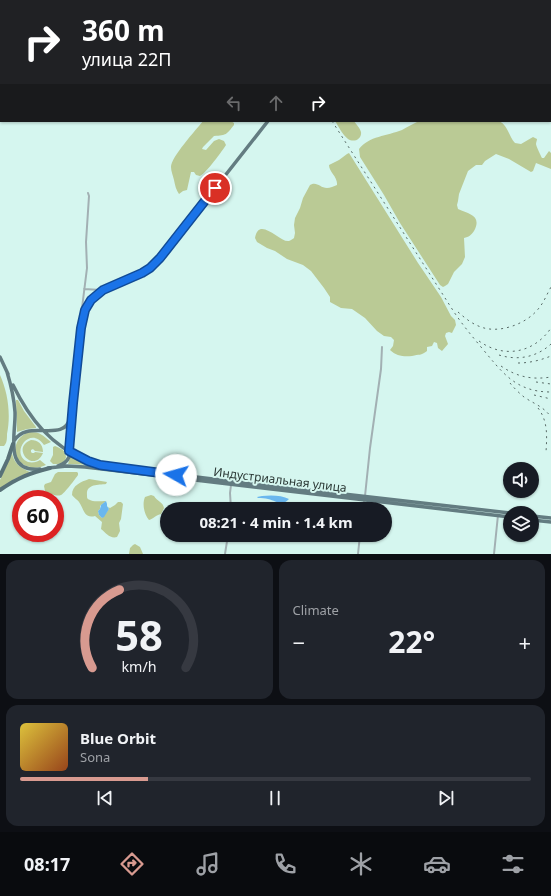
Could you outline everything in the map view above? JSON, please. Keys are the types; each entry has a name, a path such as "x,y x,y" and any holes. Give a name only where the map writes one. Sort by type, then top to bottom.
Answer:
{"highway":[{"path":"0,476 13,444"},
{"path":"0,490 22,477 50,468"}],"main road":[{"path":"7,372 13,390 14,402 14,456 20,464 29,469 50,468 63,464 68,459 81,328 84,313 91,301 103,290 142,273 158,261 267,122"},
{"path":"0,357 26,409 43,430 69,451"},
{"path":"13,444 21,433 32,430 58,430 66,427 69,422 73,403"},
{"name":"Индустриальная улица","path":"69,451 88,461 108,466 503,515"},
{"name":"Индустриальная улица","path":"50,468 69,466 84,467 231,485 364,498"},
{"name":"Индустриальная улица","path":"498,514 503,514"},
{"path":"539,517 551,518"},
{"path":"539,521 551,522"}],"street":[{"path":"81,328 87,268 86,242 88,193"},
{"path":"84,289 103,290"},
{"path":"96,290 96,295"},
{"path":"83,297 86,301 91,301"},
{"path":"364,502 381,369 382,346"},
{"path":"231,485 231,502"},
{"path":"494,554 498,514"},
{"path":"225,554 227,542"},
{"path":"358,554 359,542"}],"green space":[{"path":"202,122 234,123 226,134 214,136 203,147 202,149 206,150 214,141 219,139 224,141 226,145 203,174 200,176 196,175 194,172 191,172 187,190 179,194 171,167 179,150"},
{"path":"336,122 355,122 361,134 357,140 353,141 348,139 342,133"},
{"path":"417,122 500,122 515,143 521,144 533,137 537,139 536,145 542,158 544,158 549,151 551,153 551,169 536,163 533,171 531,172 509,159 496,154 485,161 482,165 476,165 468,171 459,194 457,205 458,209 474,216 477,222 471,235 464,238 465,257 462,264 454,272 448,284 443,287 440,285 400,223 360,157 359,149 368,141 402,130"},
{"path":"349,153 441,297 451,316 455,320 456,325 452,333 446,333 445,336 448,344 442,351 438,348 437,343 434,342 432,346 427,347 427,351 421,354 400,356 395,354 390,350 393,346 394,340 391,337 384,336 377,331 365,318 352,309 341,308 330,302 330,297 311,271 303,265 287,259 275,251 267,248 257,242 255,238 257,232 261,229 265,229 285,241 290,241 294,238 295,218 310,185 317,184 327,188 337,185 336,179 329,168 329,165"},
{"path":"0,375 7,396 9,411 7,439 4,446 0,446"},
{"path":"16,400 18,400 36,428 17,432"},
{"path":"29,432 39,433 51,442 44,445 39,439 28,439 21,448 23,458 28,462 40,460 46,465 32,468 24,465 16,456 15,451 18,440"},
{"path":"31,440 40,443 43,449 43,452 35,451 33,449 31,450 32,453 43,453 39,459 34,461 30,460 23,453 25,444"},
{"path":"55,446 64,451 66,457 61,463 53,464 50,461 53,455 53,447"},
{"path":"12,453 14,460 18,465 30,472 14,479 0,489 0,480"},
{"path":"71,455 91,464 92,465 68,464"},
{"path":"58,472 77,472 78,475 64,493 64,490 45,490 45,484 51,482 55,474"},
{"path":"89,479 107,482 106,484 90,487 87,491 87,498 89,500 106,501 100,506 98,511 102,518 109,509 108,507 110,508 118,502 123,504 119,523 120,531 117,537 106,534 101,529 102,522 95,516 91,517 86,515 78,501 72,495 75,486"},
{"path":"151,495 154,496 160,502 160,514 149,520 145,512 145,497"},
{"path":"135,544 140,547 143,554 129,554 130,548"}],"water":[{"path":"269,495 289,499 285,502 276,502 257,497"},
{"path":"106,501 109,509 102,518 98,511 101,505"}],"railway":[{"path":"333,122 454,312 470,334 510,379 528,388 551,392"},
{"path":"458,312 472,323 488,329 512,326 534,314 551,287"},
{"path":"479,341 498,350 518,351 536,343 551,328"},
{"path":"499,355 513,358 527,357 540,352 551,344"},
{"path":"518,363 535,361 551,356"},
{"path":"501,366 513,373 525,377 551,377"},
{"path":"536,382 551,384"},
{"path":"510,383 522,395 542,408 551,417"},
{"path":"534,395 551,399"},
{"path":"538,408 544,418 545,423 547,434 546,452"}],"route":[{"path":"176,475 100,465 88,461 69,451 82,317 88,304 103,290 142,273 154,265 215,188"}]}
